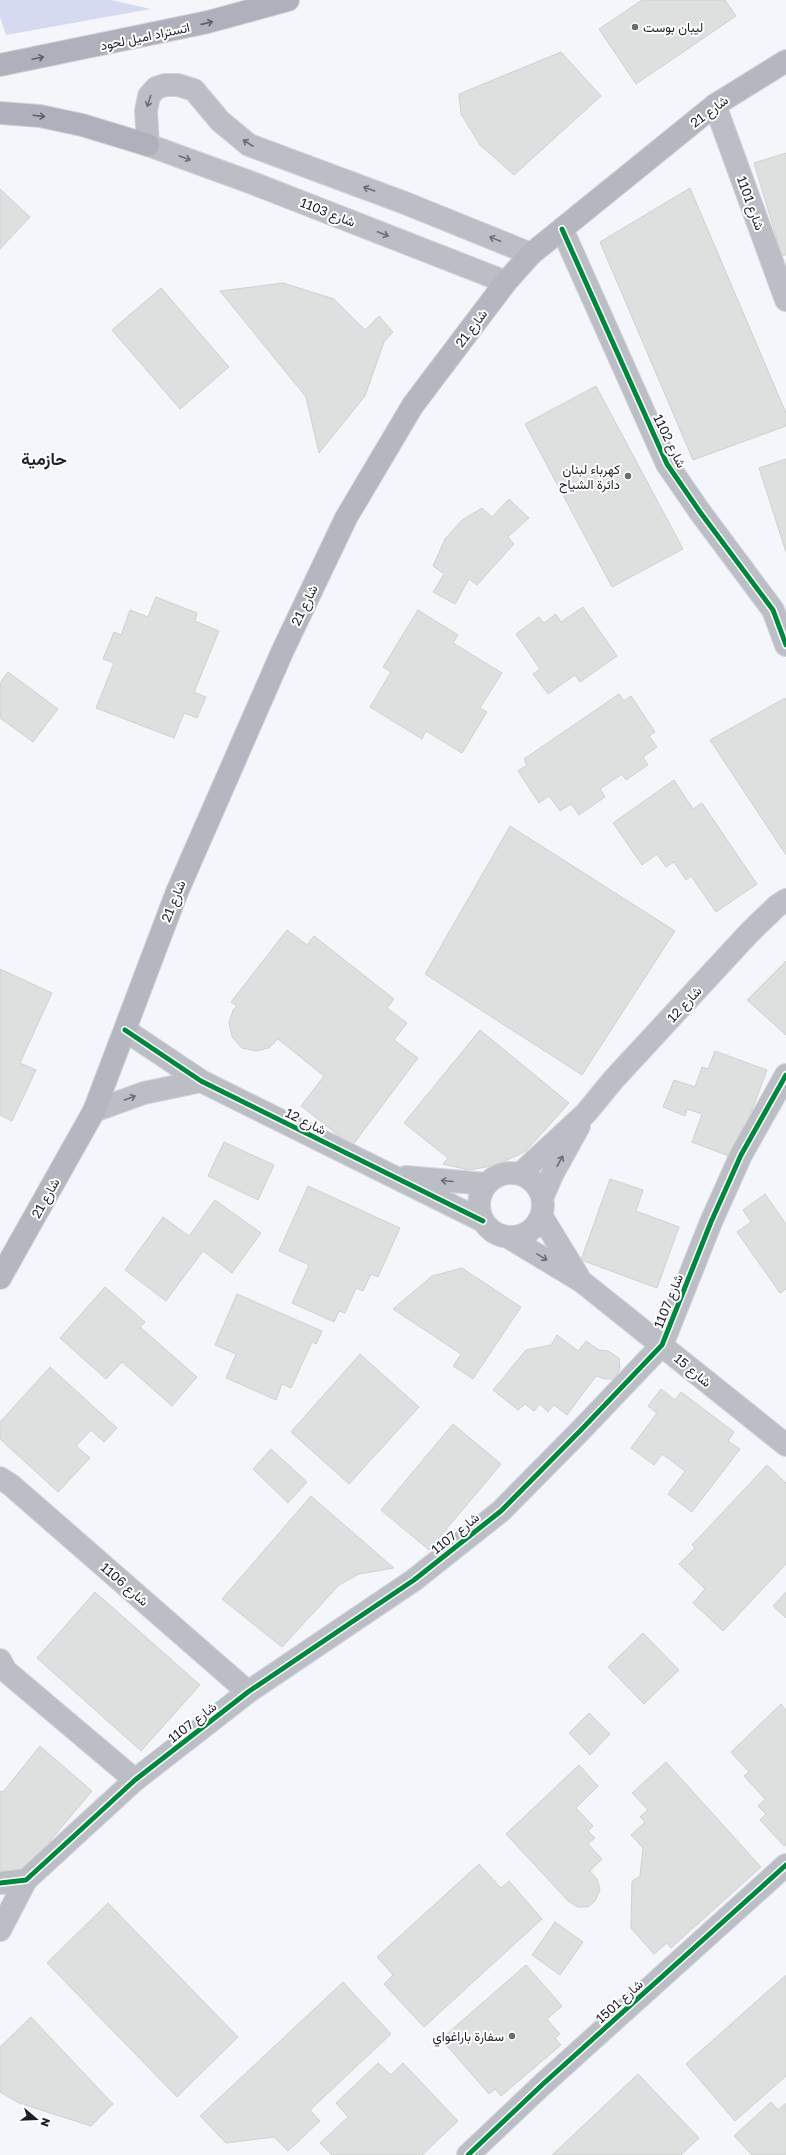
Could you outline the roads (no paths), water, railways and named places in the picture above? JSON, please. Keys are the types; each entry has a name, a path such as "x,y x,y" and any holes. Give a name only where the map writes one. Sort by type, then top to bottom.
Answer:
{"highway":[{"name":"اتستراد اميل لحود","path":"0,65 208,22 288,0"},
{"path":"0,113 40,116 82,125 148,145"}],"main road":[{"name":"شارع 21","path":"0,1278 94,1111 176,892 283,650 346,518 413,405 506,282 531,254 715,105 786,61"}],"street":[{"path":"148,145 146,111 150,96 156,88 165,85 178,85 194,90 220,121 249,145 405,203 531,254"},
{"name":"شارع 1101","path":"715,105 786,300"},
{"name":"شارع 1103","path":"148,145 255,184 506,282"},
{"name":"شارع 1102","path":"562,229 668,464 700,512 779,608 786,645"},
{"name":"شارع 12","path":"521,1173 586,1113 614,1079 750,932 777,906 786,900"},
{"name":"شارع 12","path":"125,1030 201,1080 483,1221"},
{"name":"شارع 1107","path":"0,1930 26,1880 135,1780 248,1692 414,1580 501,1510 576,1435 662,1345 711,1222 738,1161 786,1076"},
{"path":"94,1111 144,1093 201,1080"},
{"name":"شارع 12","path":"542,1206 552,1175 586,1113"},
{"path":"511,1172 521,1173 530,1178 538,1186 542,1206 536,1226 529,1232 519,1236 508,1237 489,1229 483,1221 479,1202 481,1193 486,1184 493,1178 511,1172"},
{"name":"شارع 12","path":"396,1178 412,1177 486,1184"},
{"name":"شارع 15","path":"542,1206 581,1281"},
{"name":"شارع 15","path":"508,1237 581,1281 786,1445"},
{"name":"شارع 1106","path":"0,1478 10,1485 248,1692"},
{"path":"0,1660 6,1670 135,1780"},
{"name":"شارع 1501","path":"468,2155 543,2084 786,1865"},
{"path":"0,1883 26,1880"}],"place":[{"name":"ليبان بوست","path":"635,27"},
{"name":"كهرباء لبنان دائرة الشياح","path":"628,476"},
{"name":"سفارة باراغواي","path":"512,2036"}],"district":[{"name":"حازمية","path":"44,459"}]}
